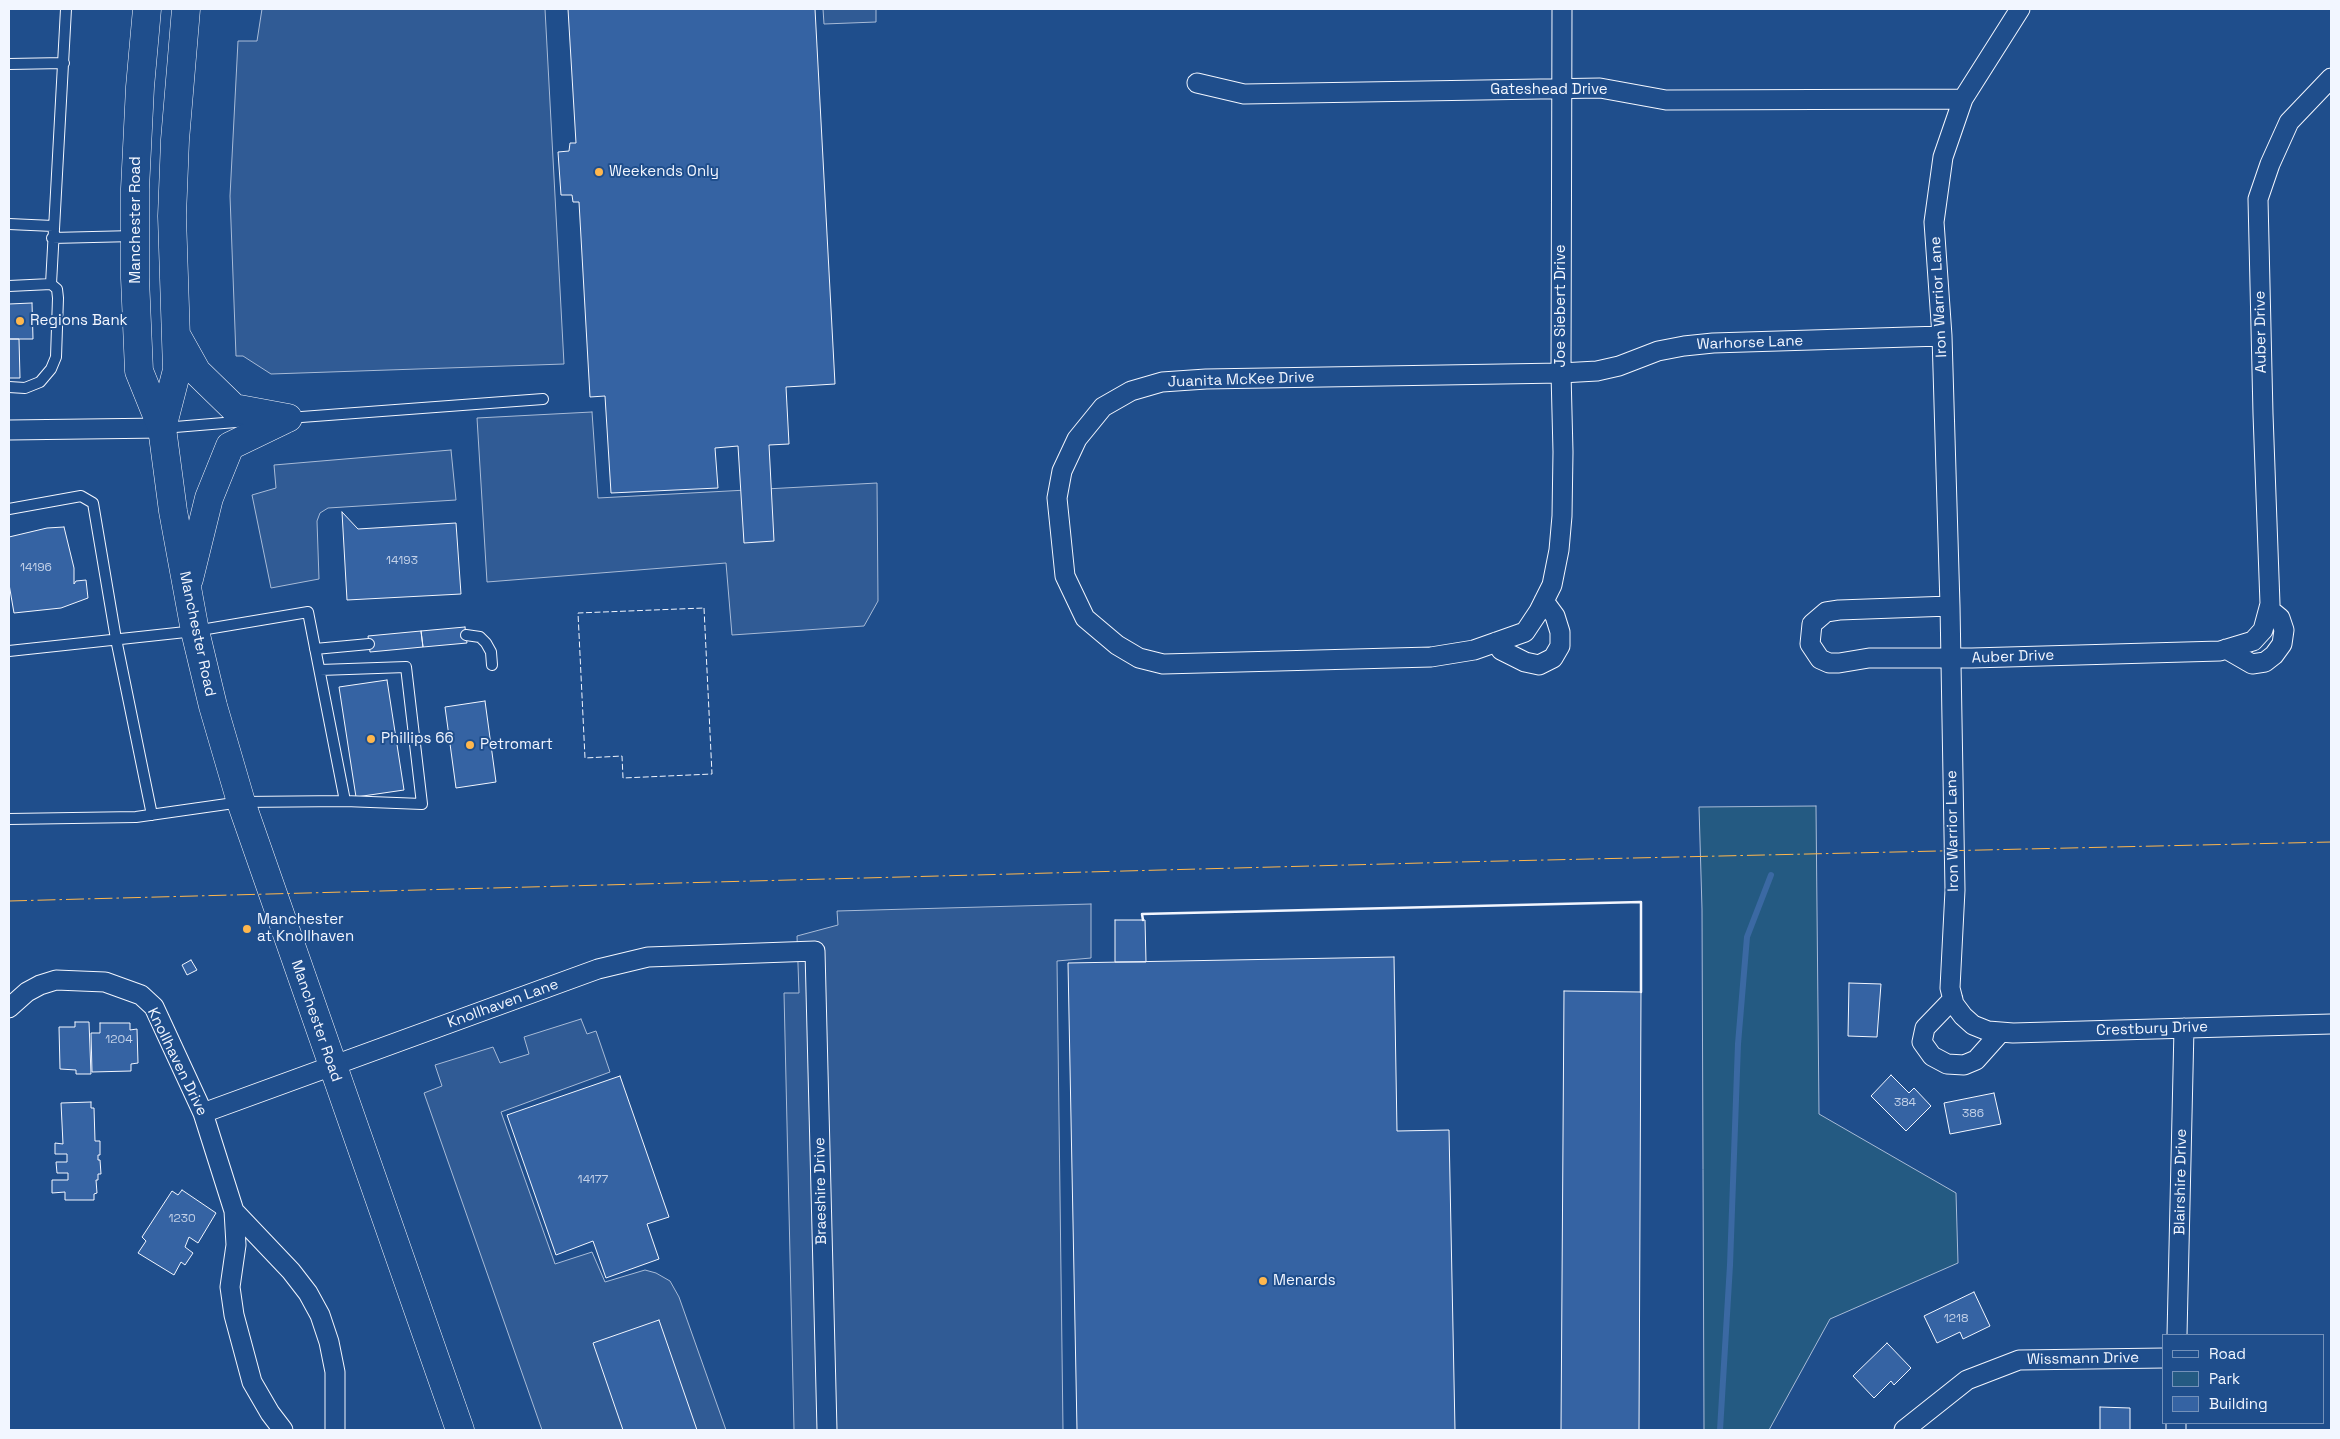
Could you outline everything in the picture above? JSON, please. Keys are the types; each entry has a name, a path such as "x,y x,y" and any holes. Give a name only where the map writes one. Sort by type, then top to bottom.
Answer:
{"main road":[{"name":"Manchester Road","path":"147,9 137,137 135,236 139,371 162,428 195,631 213,706 241,802 460,1430"},
{"name":"Manchester Road","path":"162,428 177,370 173,206 176,130 186,9"},
{"path":"175,332 197,372 234,408 288,418"},
{"path":"187,590 208,498 230,446 288,418"}],"street":[{"name":"Joe Siebert Drive","path":"1525,632 1552,585 1559,550 1563,452 1561,373 1562,9"},
{"name":"Iron Warrior Lane","path":"1954,1001 1950,988 1955,890 1950,606 1942,336 1934,222 1943,157 1962,99 2020,9"},
{"name":"Auber Drive","path":"1950,658 2226,649 2253,641 2263,630 2269,609 2258,200 2270,164 2289,122 2331,78"},
{"name":"Gateshead Drive","path":"1197,83 1244,94 1600,88 1666,100 1962,99"},
{"name":"Warhorse Lane","path":"1561,373 1597,371 1619,366 1658,351 1703,344 1942,336"},
{"name":"Juanita McKee Drive","path":"1525,632 1474,650 1431,657 1164,664 1139,658 1117,646 1085,618 1065,576 1057,498 1062,471 1076,439 1103,408 1131,391 1162,382 1206,379 1561,373"},
{"path":"9,430 162,428"},
{"path":"1496,642 1501,650 1525,662 1539,665 1553,658 1560,646 1560,632 1555,616 1544,600"},
{"path":"1950,606 1826,612 1812,624 1810,644 1820,659 1829,663 1839,664 1869,658 1950,658"},
{"name":"Knollhaven Lane","path":"203,1113 598,969 648,957 815,951"},
{"name":"Braeshire Drive","path":"815,951 827,1430"},
{"name":"Knollhaven Drive","path":"9,1008 26,992 56,980 105,982 141,996 154,1007 203,1113 234,1211 236,1245 230,1287 234,1315 252,1382 270,1414 283,1430"},
{"path":"1954,1001 1925,1028 1922,1042 1932,1056 1947,1064 1964,1065 1976,1060 2001,1032"},
{"name":"Crestbury Drive","path":"1954,1001 1963,1016 1974,1025 1988,1031 2001,1032 2331,1024"},
{"name":"Blairshire Drive","path":"2177,1334 2184,1028"},
{"name":"Knollhaven Drive","path":"234,1211 290,1271 308,1293 320,1315 329,1342 335,1372 335,1430"},
{"name":"Wissmann Drive","path":"1904,1430 1967,1380 2019,1360 2162,1358"}],"lane":[{"path":"51,284 52,238 66,9"},
{"path":"9,64 64,63"},
{"path":"9,224 53,226"},
{"path":"52,238 135,236"},
{"path":"9,286 51,284 57,289 58,298 56,357 53,363 40,382 26,388 9,387"},
{"path":"162,428 542,399"},
{"path":"9,509 81,496 93,503 116,638 152,815"},
{"path":"9,651 195,631 308,612 345,801"},
{"path":"466,635 480,637 486,643 492,665"},
{"path":"315,648 369,644"},
{"path":"9,820 136,817 241,802 345,801 422,804 406,667 320,670"}],"green space":[{"path":"1816,806 1819,1114 1956,1193 1958,1263 1830,1319 1769,1430 1704,1430 1702,909 1699,807"}],"shaded area":[{"path":"262,9 545,9 564,364 271,374 243,356 236,356 230,196 238,41 257,41"},
{"path":"823,9 876,9 876,22 824,24"},
{"path":"592,412 598,498 877,483 878,601 864,626 732,635 726,563 487,582 477,418"},
{"path":"451,450 456,500 328,508 320,513 317,521 319,579 271,588 252,495 276,488 274,465"},
{"path":"1091,904 1091,958 1057,961 1063,1430 794,1430 784,993 799,993 797,936 838,925 837,911"},
{"path":"581,1019 587,1034 596,1031 610,1072 501,1112 555,1264 592,1252 605,1282 645,1270 656,1273 670,1281 679,1297 726,1430 542,1430 424,1093 442,1086 435,1065 493,1047 500,1063 529,1054 524,1037"}],"building":[{"path":"568,9 815,9 835,384 786,387 789,444 769,445 774,541 744,543 738,446 715,448 718,488 611,493 605,396 590,397 579,202 573,202 572,195 561,195 558,152 569,151 570,143 576,143"},
{"name":"Regions Bank","path":"32,303 33,339 9,339 9,304"},
{"path":"9,339 19,339 20,378 9,378"},
{"path":"342,512 358,529 456,523 461,594 347,600"},
{"path":"64,527 74,568 74,584 76,581 86,580 88,598 61,608 14,613 9,584 9,537 47,528"},
{"path":"465,627 467,643 423,647 421,631"},
{"path":"421,631 423,647 370,652 368,636"},
{"name":"Phillips 66","path":"387,680 404,790 356,797 339,687"},
{"name":"Petromart","path":"485,701 496,782 456,788 445,707"},
{"path":"1115,920 1145,920 1146,962 1115,962"},
{"name":"Menards","path":"1394,957 1397,1131 1449,1130 1455,1430 1077,1430 1068,963"},
{"path":"191,960 197,970 187,975 182,965"},
{"path":"1849,983 1881,984 1877,1037 1848,1036"},
{"path":"1564,991 1641,992 1639,1430 1561,1430"},
{"path":"75,1022 89,1022 91,1074 76,1074 76,1070 60,1069 59,1027 75,1027"},
{"path":"100,1023 130,1023 130,1030 137,1029 138,1063 131,1064 131,1071 92,1072 91,1033 100,1033"},
{"path":"1891,1075 1909,1093 1914,1088 1931,1106 1906,1131 1871,1096"},
{"path":"620,1076 669,1217 647,1224 659,1259 606,1278 593,1241 556,1255 507,1115"},
{"path":"1994,1093 2001,1124 1950,1134 1944,1103"},
{"path":"91,1102 91,1108 94,1108 95,1141 100,1141 98,1160 100,1160 101,1174 98,1174 98,1180 96,1180 97,1193 94,1194 94,1200 65,1200 65,1192 52,1193 52,1180 68,1180 68,1173 57,1173 56,1162 67,1162 67,1154 55,1154 55,1143 63,1144 61,1103"},
{"path":"182,1190 216,1213 198,1243 189,1237 185,1247 193,1253 185,1265 181,1262 174,1275 138,1253 146,1241 142,1237 172,1191 178,1195"},
{"path":"1974,1292 1990,1326 1963,1339 1960,1332 1937,1343 1924,1316"},
{"path":"659,1320 697,1430 623,1430 593,1343"},
{"path":"1887,1343 1911,1368 1894,1385 1891,1381 1874,1398 1853,1376"},
{"path":"2100,1407 2130,1408 2130,1430 2100,1430"}],"waterway":[{"path":"1720,1430 1730,1265 1738,1044 1747,937 1771,875"}],"fence":[{"path":"704,608 712,774 623,778 622,756 585,758 578,613 704,608"}],"wall":[{"path":"1143,920 1142,914 1641,902 1641,992"}],"power":[{"path":"9,901 1459,862 2331,842"}],"place":[{"name":"Weekends Only","path":"599,172"},
{"name":"Regions Bank","path":"20,321"},
{"name":"Phillips 66","path":"371,739"},
{"name":"Petromart","path":"470,745"},
{"name":"Manchester at Knollhaven","path":"247,929"},
{"name":"Menards","path":"1263,1281"}]}
